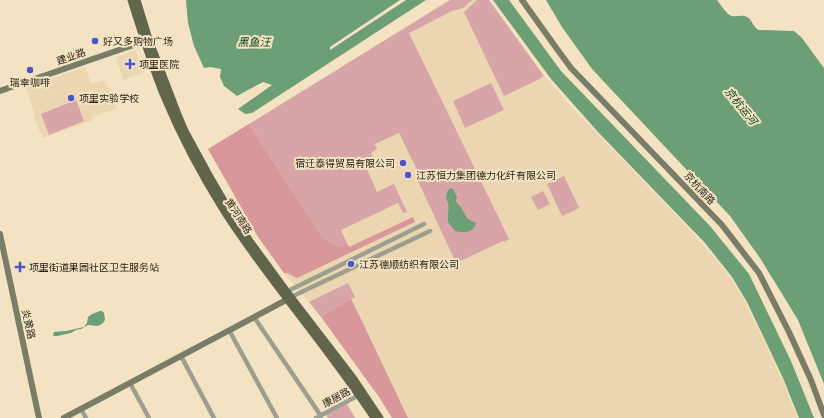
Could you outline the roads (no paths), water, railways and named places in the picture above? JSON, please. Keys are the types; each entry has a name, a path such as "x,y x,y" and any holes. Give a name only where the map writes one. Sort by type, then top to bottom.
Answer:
{"main road":[{"name":"黄河南路","path":"131,0 146,40 185,131 209,176 238,223 287,295 380,418"},
{"name":"黄河南路","path":"137,0 146,40"},
{"name":"黄河南路","path":"362,394 374,418"}],"street":[{"name":"京杭南路","path":"522,0 571,68 722,225 759,273 811,380 824,414"},
{"name":"建业路","path":"0,91 146,40"},
{"path":"64,418 254,317 287,295 424,224"},
{"path":"287,295 430,231"},
{"name":"炎黄路","path":"0,234 39,418"},
{"path":"254,317 318,417"},
{"path":"229,330 277,418"},
{"path":"181,356 214,418"},
{"path":"130,383 149,418"},
{"name":"康居路","path":"318,417 362,394"},
{"path":"81,409 86,418"}],"water":[{"name":"黑鱼汪","path":"186,0 400,0 330,47 330,50 406,0 426,0 252,113 245,114 238,109 272,85 263,82 237,96 224,86 220,77 221,69 210,67 204,68 194,46 188,23"},
{"path":"493,0 509,0 561,71 710,226 749,274 791,361 814,418 799,418 783,378 747,302 732,277 705,243 598,132 551,79"},
{"name":"京杭运河","path":"546,0 717,0 728,14 734,16 745,16 749,18 755,28 759,30 794,31 802,38 824,68 824,384 798,320 760,258 730,216 592,69 562,27"},
{"path":"450,188 453,189 457,197 457,203 462,208 467,218 476,223 475,227 468,232 455,231 448,222 449,207 446,198 447,192"},
{"path":"100,311 104,313 105,320 100,325 88,325 81,329 71,333 53,336 54,332 84,327 87,323 88,317"}],"place":[{"name":"好又多购物广场","path":"95,41"},
{"name":"项里医院","path":"130,64"},
{"name":"瑞幸咖啡","path":"30,70"},
{"name":"项里实验学校","path":"71,98"},
{"name":"宿迁泰得贸易有限公司","path":"403,163"},
{"name":"江苏恒力集团德力化纤有限公司","path":"408,175"},
{"name":"江苏德顺纺织有限公司","path":"351,264"},
{"name":"项里街道果园社区卫生服务站","path":"20,267"}]}
